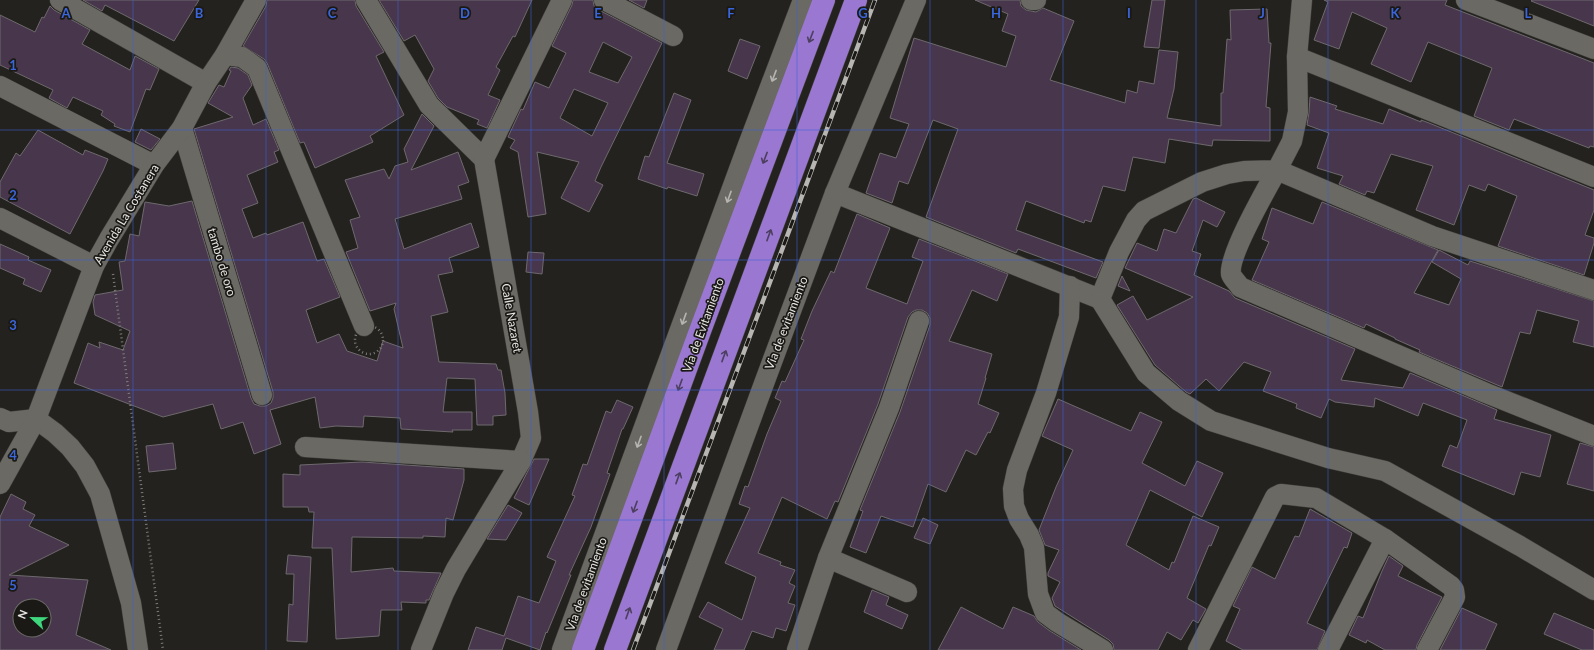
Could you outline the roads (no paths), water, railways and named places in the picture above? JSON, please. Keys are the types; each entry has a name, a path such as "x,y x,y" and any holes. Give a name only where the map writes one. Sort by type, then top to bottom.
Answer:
{"highway":[{"name":"Vía de Evitamiento","path":"583,650 697,338 824,0"},
{"path":"615,650 856,0"}],"street":[{"path":"60,0 206,83"},
{"name":"Avenida La Costanera","path":"0,484 36,419 104,268 109,239 154,165 182,128 206,83 225,55 256,0"},
{"path":"366,0 429,105 484,159 562,0"},
{"path":"604,0 673,36"},
{"name":"Via de evitamiento","path":"562,650 745,152 803,0"},
{"name":"Via de evitamiento","path":"666,650 836,193 916,0"},
{"path":"1031,0 1036,0"},
{"path":"1302,0 1297,57 1298,112 1292,141 1252,213 1232,265 1231,275 1240,287 1486,393 1594,436"},
{"path":"1466,0 1594,50"},
{"path":"225,55 242,57 257,68 364,326"},
{"path":"1297,57 1594,177"},
{"path":"0,86 154,165"},
{"name":"tambo de oro","path":"182,128 262,395"},
{"name":"Calle Nazaret","path":"421,650 444,593 453,575 521,461 531,438 528,412 484,159"},
{"path":"1100,299 1120,252 1136,220 1144,211 1202,182 1227,174 1244,171 1277,170 1432,236 1594,290"},
{"path":"836,193 1100,299 1146,373 1179,401 1210,421 1328,458 1385,471 1520,546 1594,590"},
{"path":"0,218 104,268"},
{"path":"1070,286 1070,302 1067,324 1046,393 1017,470 1013,489 1014,506 1019,519 1029,535 1034,547 1038,594 1045,613 1103,650"},
{"path":"797,650 828,558 889,408 919,321"},
{"path":"0,418 9,422 36,419 55,433 85,466 100,494 131,603 138,650"},
{"path":"304,447 521,461"},
{"path":"1202,648 1275,497 1281,494 1316,498 1385,539 1451,586 1454,590 1455,597 1427,650"},
{"path":"1328,650 1385,539"},
{"path":"828,558 907,592"}],"railway":[{"path":"633,650 875,0"}]}
